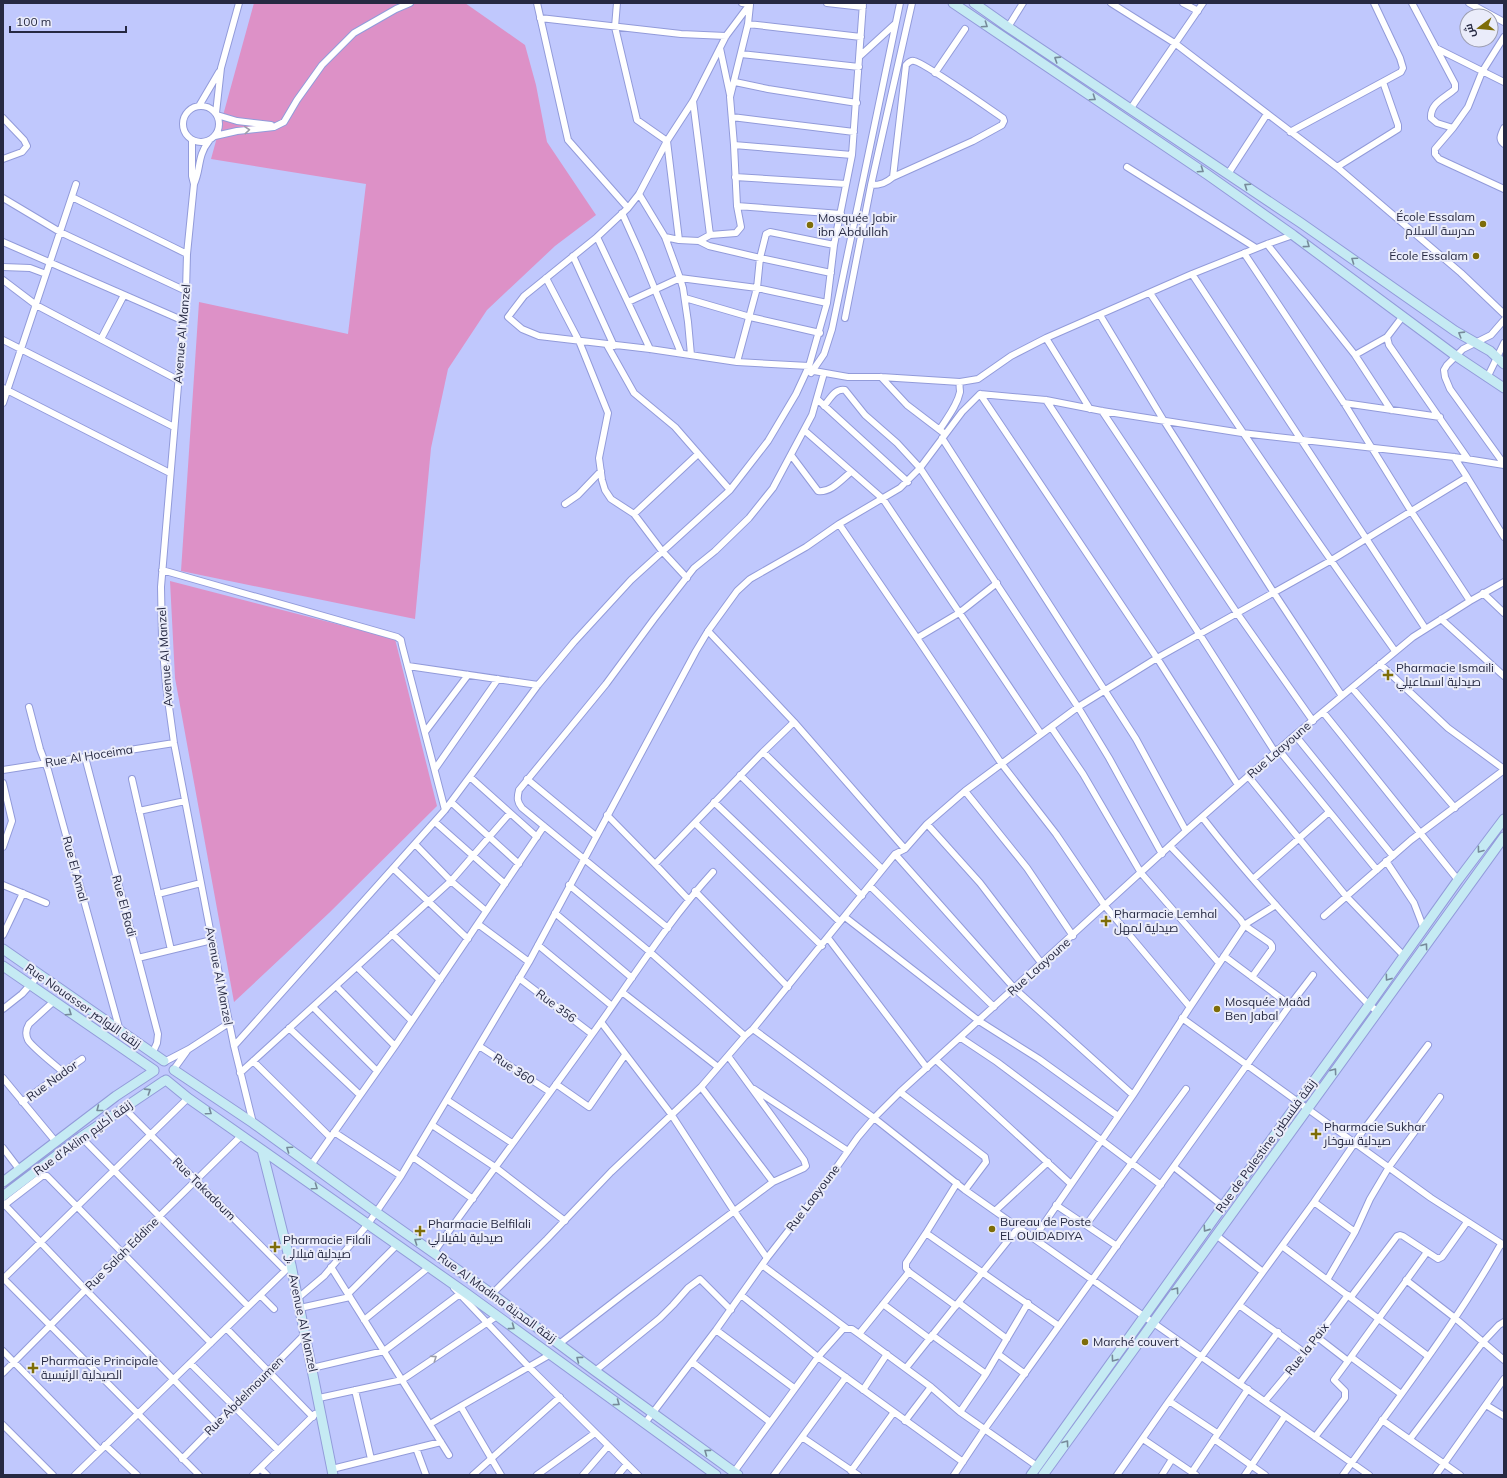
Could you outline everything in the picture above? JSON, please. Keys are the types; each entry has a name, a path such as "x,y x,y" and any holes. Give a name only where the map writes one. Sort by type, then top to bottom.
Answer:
{"main road":[{"path":"953,3 1208,175 1293,235 1456,356 1504,388"},
{"path":"974,3 1301,222 1455,331 1490,351 1501,361"},
{"name":"Rue de Palestine زنقة فلسطين","path":"1031,1475 1458,880 1504,819"},
{"name":"Rue de Palestine زنقة فلسطين","path":"1046,1474 1216,1234 1504,837"},
{"name":"Rue Nouasser زنقة النواصر","path":"3,949 152,1054 165,1061"},
{"name":"Rue Nouasser زنقة النواصر","path":"3,966 154,1071"},
{"path":"165,1061 170,1063 174,1070 173,1076 165,1081 156,1077 154,1071 156,1064 165,1061"},
{"name":"Rue Al Madina زنقة المدينة","path":"174,1070 253,1123 377,1213 434,1252 736,1474"},
{"name":"Rue d’Aklim زنقة أكليم","path":"3,1182 116,1096 154,1071"},
{"name":"Rue d’Aklim زنقة أكليم","path":"3,1202 81,1137 165,1081"},
{"name":"Rue Al Madina زنقة المدينة","path":"165,1081 446,1279 461,1293 551,1354 716,1475"},
{"name":"Avenue Al Manzel","path":"262,1150 288,1268 298,1298 306,1334 332,1472"}],"street":[{"path":"215,136 219,126 216,114 221,68 239,3"},
{"path":"279,125 237,121 216,114 208,107 199,106 188,110 182,120 184,132 192,141 198,143 209,141 215,136 230,132 270,128 279,125 284,122 297,100 322,65 354,33 396,9 410,3"},
{"path":"537,3 568,140 628,208"},
{"path":"617,3 615,27 637,120 667,141 679,240"},
{"path":"742,3 750,3"},
{"path":"730,97 735,82 748,24 750,3"},
{"path":"750,3 726,36 693,101 667,141 639,194 628,208 597,237 524,296 508,318 522,329 540,336 681,353 737,362 811,369 848,377 881,377 960,382 978,379 1011,356 1046,338 1192,274 1256,248 1293,235"},
{"path":"811,369 827,303 834,246 852,155 863,5 828,3"},
{"path":"234,1046 435,822 538,685 574,642 631,580 730,490 768,441 796,394 804,377 824,354 832,329 900,3"},
{"path":"845,318 871,185 912,3"},
{"path":"1008,27 1023,3"},
{"path":"1111,3 1176,44 1337,167 1461,273 1504,314"},
{"path":"1183,3 1198,11"},
{"path":"1131,108 1204,3"},
{"path":"1290,132 1401,72 1403,68 1400,58 1374,3"},
{"path":"1412,3 1455,84 1455,89 1435,104 1431,112 1431,118 1437,123 1454,128"},
{"path":"1469,3 1504,22"},
{"path":"540,18 681,34 726,36"},
{"path":"748,24 861,37"},
{"path":"860,56 895,24"},
{"path":"935,73 965,29"},
{"path":"1504,37 1482,72 1468,106 1454,128 1435,148 1434,154 1438,159 1504,189"},
{"path":"699,241 710,235 736,232 741,228 737,206 730,97 720,48"},
{"path":"1436,48 1504,82"},
{"path":"741,54 859,67"},
{"path":"871,185 883,184 893,177 974,141 1002,125 1004,121 1003,118 916,61 912,61 906,65 893,177"},
{"path":"199,106 221,68"},
{"path":"735,82 768,89 857,103"},
{"path":"1337,167 1398,129 1398,125 1383,82"},
{"path":"693,101 710,235"},
{"path":"1228,174 1267,114"},
{"path":"732,117 854,132"},
{"path":"3,118 24,140 27,146 22,152 3,159"},
{"path":"1504,128 1500,136 1500,141 1504,144"},
{"name":"Avenue Al Manzel","path":"192,141 192,176 194,184"},
{"name":"Avenue Al Manzel","path":"209,141 201,155 194,184 187,254 184,321 162,570 162,639 166,686 174,743 229,1023 253,1123"},
{"path":"734,145 852,155"},
{"path":"1127,168 1256,248"},
{"path":"735,177 846,184"},
{"path":"3,403 5,389 21,349 76,184"},
{"path":"639,194 665,237 680,278 685,298 691,355"},
{"path":"72,197 187,254"},
{"path":"3,198 60,232 186,292"},
{"path":"737,206 841,214"},
{"path":"622,213 681,353"},
{"path":"737,362 757,288 760,258 766,234 770,232 834,246"},
{"path":"597,237 650,349"},
{"path":"665,237 679,240 699,241 709,246 831,273"},
{"path":"3,242 184,321"},
{"path":"1267,244 1355,355 1391,410"},
{"path":"1244,253 1344,403 1411,511 1470,600"},
{"path":"573,256 614,346"},
{"path":"3,268 30,268 46,274"},
{"path":"1192,274 1425,628"},
{"path":"546,278 579,341 608,413 599,458 605,490 611,499 634,514 662,551 687,578"},
{"path":"628,302 680,278 757,288 827,303"},
{"path":"3,280 36,305 178,380"},
{"path":"1150,293 1242,433 1330,561 1395,651"},
{"path":"101,339 124,295"},
{"path":"685,298 750,317 820,333"},
{"path":"1100,315 1164,421 1342,696"},
{"path":"1355,355 1387,337 1403,316"},
{"path":"1504,320 1491,335 1463,349 1446,365 1444,370 1450,389 1504,464"},
{"path":"1387,337 1389,345 1468,459"},
{"path":"1046,338 1090,409"},
{"path":"3,340 174,427"},
{"path":"1487,378 1501,361 1504,343"},
{"path":"607,345 634,393 675,427 730,490"},
{"path":"668,928 583,859 518,803 518,790 606,684 694,568 715,551 749,518 773,488 812,415 824,373"},
{"path":"845,390 848,377"},
{"path":"881,377 907,405 940,429 1104,691 1136,739 1186,831"},
{"path":"940,429 951,413 958,398 960,382"},
{"path":"5,389 170,473"},
{"path":"824,406 836,392 839,390 845,390"},
{"path":"845,390 865,415 897,443 920,468 1078,707 1109,758 1162,854"},
{"path":"980,394 1046,400 1090,409 1242,433 1371,447 1504,464"},
{"path":"298,1298 316,1284 377,1213 413,1157 529,962 696,651 708,631 737,591 750,579 806,547 839,524 908,482 962,412 980,394"},
{"path":"980,394 1157,658 1238,785"},
{"path":"817,399 908,482"},
{"path":"1046,400 1277,751 1330,812 1377,870"},
{"path":"1344,403 1440,417"},
{"path":"1102,411 1237,613 1313,720"},
{"path":"804,430 883,498 1041,734"},
{"path":"634,514 698,454"},
{"path":"791,456 818,491 826,491 833,487 851,472"},
{"path":"1454,457 1504,537"},
{"path":"565,504 578,496 601,471"},
{"path":"492,1294 611,1172 701,1087 745,1036 753,1030 822,946 882,869 896,854 905,849 927,824 965,791 1078,707 1157,658 1330,561 1365,538 1467,477"},
{"path":"839,524 1001,763 1056,834 1105,906 1190,1007"},
{"path":"162,570 397,637 401,640 445,810"},
{"name":"Rue Laayoune","path":"644,1423 716,1330 767,1258 848,1151 874,1118 900,1092 1015,989 1186,831 1295,735 1395,651 1425,628 1470,600 1504,582"},
{"path":"917,638 958,612 996,583"},
{"path":"1483,593 1504,613"},
{"path":"1441,619 1504,676"},
{"path":"708,631 794,722 905,849"},
{"path":"1324,916 1420,833 1504,770 1448,728 1380,664"},
{"path":"408,666 538,685"},
{"path":"425,732 468,675"},
{"path":"435,769 498,679"},
{"path":"1352,688 1455,808"},
{"name":"Rue El Amal","path":"29,707 46,763 120,1031"},
{"path":"1323,712 1458,880"},
{"path":"655,864 695,824 740,775 794,722"},
{"path":"1052,727 1083,774 1141,873 1219,963"},
{"path":"1295,735 1393,856"},
{"name":"Rue Al Hoceima","path":"3,770 174,743"},
{"path":"763,752 882,869"},
{"name":"Rue El Badi","path":"86,757 158,1034 157,1043 152,1054"},
{"path":"740,775 862,896"},
{"path":"1248,776 1346,896 1404,956"},
{"path":"470,777 537,837"},
{"path":"132,779 171,950"},
{"path":"527,779 596,836"},
{"path":"3,783 12,817 11,825 3,847"},
{"path":"965,791 1027,868 1073,936"},
{"path":"139,811 185,801"},
{"path":"451,802 519,864"},
{"path":"714,802 840,922"},
{"path":"1253,879 1298,838 1330,812"},
{"path":"240,1073 452,881 510,813"},
{"path":"607,815 689,900"},
{"path":"1202,817 1253,879 1319,954 1369,1005 1377,1011"},
{"path":"435,822 505,884"},
{"path":"695,824 822,946"},
{"path":"927,824 980,883 1042,964"},
{"path":"311,1165 395,1046 544,826"},
{"path":"415,844 452,881 486,911"},
{"path":"1170,846 1244,925 1272,946 1272,949 1252,977"},
{"path":"896,854 1015,989 1133,1095"},
{"path":"1386,861 1414,903 1424,929"},
{"path":"393,868 468,939"},
{"path":"434,1252 650,952 695,891 713,872"},
{"path":"158,894 201,883"},
{"path":"3,884 46,903"},
{"path":"569,885 650,952 745,1036"},
{"path":"870,886 994,1008"},
{"path":"695,891 788,987"},
{"path":"3,935 23,893"},
{"path":"1034,1238 1133,1095 1244,925 1276,905"},
{"path":"555,913 632,978"},
{"path":"845,917 979,1021 1039,1059 1118,1116"},
{"path":"478,924 529,962"},
{"path":"392,934 440,980"},
{"path":"828,938 927,1068"},
{"path":"138,958 212,940"},
{"path":"538,945 612,1006"},
{"path":"1224,956 1290,1005"},
{"path":"357,966 412,1021"},
{"path":"3,1009 30,986 39,975"},
{"path":"954,1475 984,1430 1313,975"},
{"name":"Rue 356","path":"519,978 592,1034"},
{"path":"336,986 395,1046"},
{"path":"622,992 718,1067"},
{"path":"53,1002 29,1024 26,1035 29,1042 63,1072"},
{"path":"312,1007 377,1071"},
{"path":"1182,1018 1431,1198 1503,1245 1455,1318 1343,1475"},
{"path":"601,1022 671,1114 734,1211 767,1258"},
{"path":"165,1061 189,1049 229,1023"},
{"path":"289,1028 360,1095"},
{"path":"753,1030 874,1118 965,1190 1369,1475"},
{"path":"961,1038 997,1062 1161,1186"},
{"path":"1117,1475 1355,1143 1428,1045"},
{"name":"Rue 360","path":"479,1046 550,1092"},
{"path":"174,1070 189,1049"},
{"path":"556,1084 589,1107 625,1055"},
{"path":"559,1344 773,1182 804,1168 806,1163 728,1056"},
{"name":"Rue Nador","path":"22,1102 82,1059"},
{"path":"936,1060 1071,1184"},
{"path":"253,1061 332,1135 401,1176"},
{"path":"3,1078 56,1142"},
{"path":"701,1087 773,1182"},
{"path":"750,1087 848,1151"},
{"path":"1086,1225 1186,1090"},
{"path":"900,1092 985,1157 986,1162 965,1190"},
{"path":"1327,1280 1355,1232 1370,1199 1389,1167 1440,1096"},
{"path":"188,1098 3,1279 199,1475"},
{"path":"447,1100 512,1143"},
{"name":"Rue Takadoum","path":"124,1107 196,1181 288,1268"},
{"path":"432,1125 496,1167 564,1221"},
{"name":"Rue Salah Eddine","path":"3,1373 242,1135"},
{"path":"81,1137 248,1306"},
{"path":"3,1148 19,1169"},
{"path":"413,1157 473,1198"},
{"path":"995,1211 1048,1162"},
{"path":"1174,1167 1223,1206"},
{"path":"211,1343 46,1175 42,1176 3,1202 86,1290 217,1424"},
{"path":"957,1183 906,1263 906,1268 909,1272 958,1304 1007,1339"},
{"path":"1314,1202 1355,1232"},
{"path":"1056,1205 1117,1246"},
{"path":"1315,1436 1346,1396 1345,1391 1334,1380 1427,1252 1438,1259 1442,1257 1467,1222"},
{"path":"906,1368 1018,1228"},
{"path":"926,1233 1059,1326"},
{"path":"1216,1234 1263,1272"},
{"name":"Rue la Paix","path":"1265,1401 1305,1353 1397,1236 1400,1234 1427,1252"},
{"path":"300,1308 349,1295 397,1244"},
{"path":"1282,1246 1428,1356"},
{"path":"762,1265 846,1328 852,1329 906,1368 984,1430 1037,1466"},
{"path":"331,1267 449,1455"},
{"path":"76,1475 288,1268"},
{"path":"364,1320 429,1268"},
{"path":"859,1334 909,1272"},
{"path":"595,1371 660,1318 688,1288 700,1279 730,1310"},
{"path":"1406,1280 1455,1318 1504,1360"},
{"path":"312,1368 384,1351 461,1293 486,1323 638,1475"},
{"path":"260,1295 274,1309"},
{"path":"741,1295 818,1357 963,1462"},
{"path":"960,1412 986,1374 1028,1303"},
{"path":"883,1304 986,1374"},
{"path":"1239,1305 1305,1353"},
{"path":"319,1398 402,1380 497,1316"},
{"path":"1410,1439 1483,1342 1498,1325 1504,1322"},
{"path":"226,1328 313,1417"},
{"path":"736,1474 794,1388 818,1357 843,1329 846,1328"},
{"path":"716,1330 794,1388"},
{"path":"1240,1383 1278,1332"},
{"name":"Rue Abdelmoumen","path":"182,1459 306,1334"},
{"path":"1317,1337 1401,1394"},
{"path":"3,1351 103,1448 137,1475"},
{"path":"430,1424 551,1354"},
{"path":"863,1390 887,1354"},
{"path":"998,1354 1025,1374"},
{"path":"692,1362 770,1422"},
{"path":"190,1363 278,1450"},
{"path":"774,1475 846,1377"},
{"path":"1436,1475 1504,1379"},
{"path":"905,1421 931,1387"},
{"path":"1144,1439 1194,1473 1216,1436 1248,1389"},
{"path":"355,1390 371,1459"},
{"path":"473,1475 560,1397"},
{"path":"1169,1401 1216,1436 1251,1466 1265,1475"},
{"path":"1486,1405 1504,1416"},
{"path":"461,1407 501,1475"},
{"path":"253,1475 321,1409"},
{"path":"851,1470 894,1412"},
{"path":"1244,1475 1285,1416"},
{"path":"1382,1420 1460,1475"},
{"path":"3,1425 53,1475"},
{"path":"537,1475 595,1433"},
{"path":"802,1437 858,1475"},
{"path":"332,1472 371,1459 441,1442"},
{"path":"583,1475 608,1446"},
{"path":"416,1448 426,1475"},
{"path":"1162,1475 1172,1459"},
{"path":"618,1475 627,1464"},
{"path":"260,1468 267,1475"}],"shaded area":[{"path":"254,3 465,3 525,45 536,85 547,142 596,215 555,246 487,310 448,369 431,448 415,619 181,571 199,302 348,334 366,184 211,159"},
{"path":"170,581 395,639 437,806 329,913 234,1002 175,678"}],"place":[{"name":"École Essalam مدرسة السلام","path":"1483,224"},
{"name":"Mosquée Jabir ibn Abdullah","path":"810,225"},
{"name":"École Essalam","path":"1476,256"},
{"name":"Pharmacie Ismaili صيدلية اسماعيلي","path":"1388,675"},
{"name":"Pharmacie Lemhal صيدلية لمهل","path":"1106,921"},
{"name":"Mosquée Maâd Ben Jabal","path":"1217,1009"},
{"name":"Pharmacie Sukhar صيدلية سوخار","path":"1316,1134"},
{"name":"Bureau de Poste EL OUIDADIYA","path":"992,1229"},
{"name":"Pharmacie Belfilali صيدلية بلفيلالي","path":"420,1231"},
{"name":"Pharmacie Filali صيدلية فيلالي","path":"275,1247"},
{"name":"Marché couvert","path":"1085,1342"},
{"name":"Pharmacie Principale الصيدلية الرئيسية","path":"33,1368"}]}
